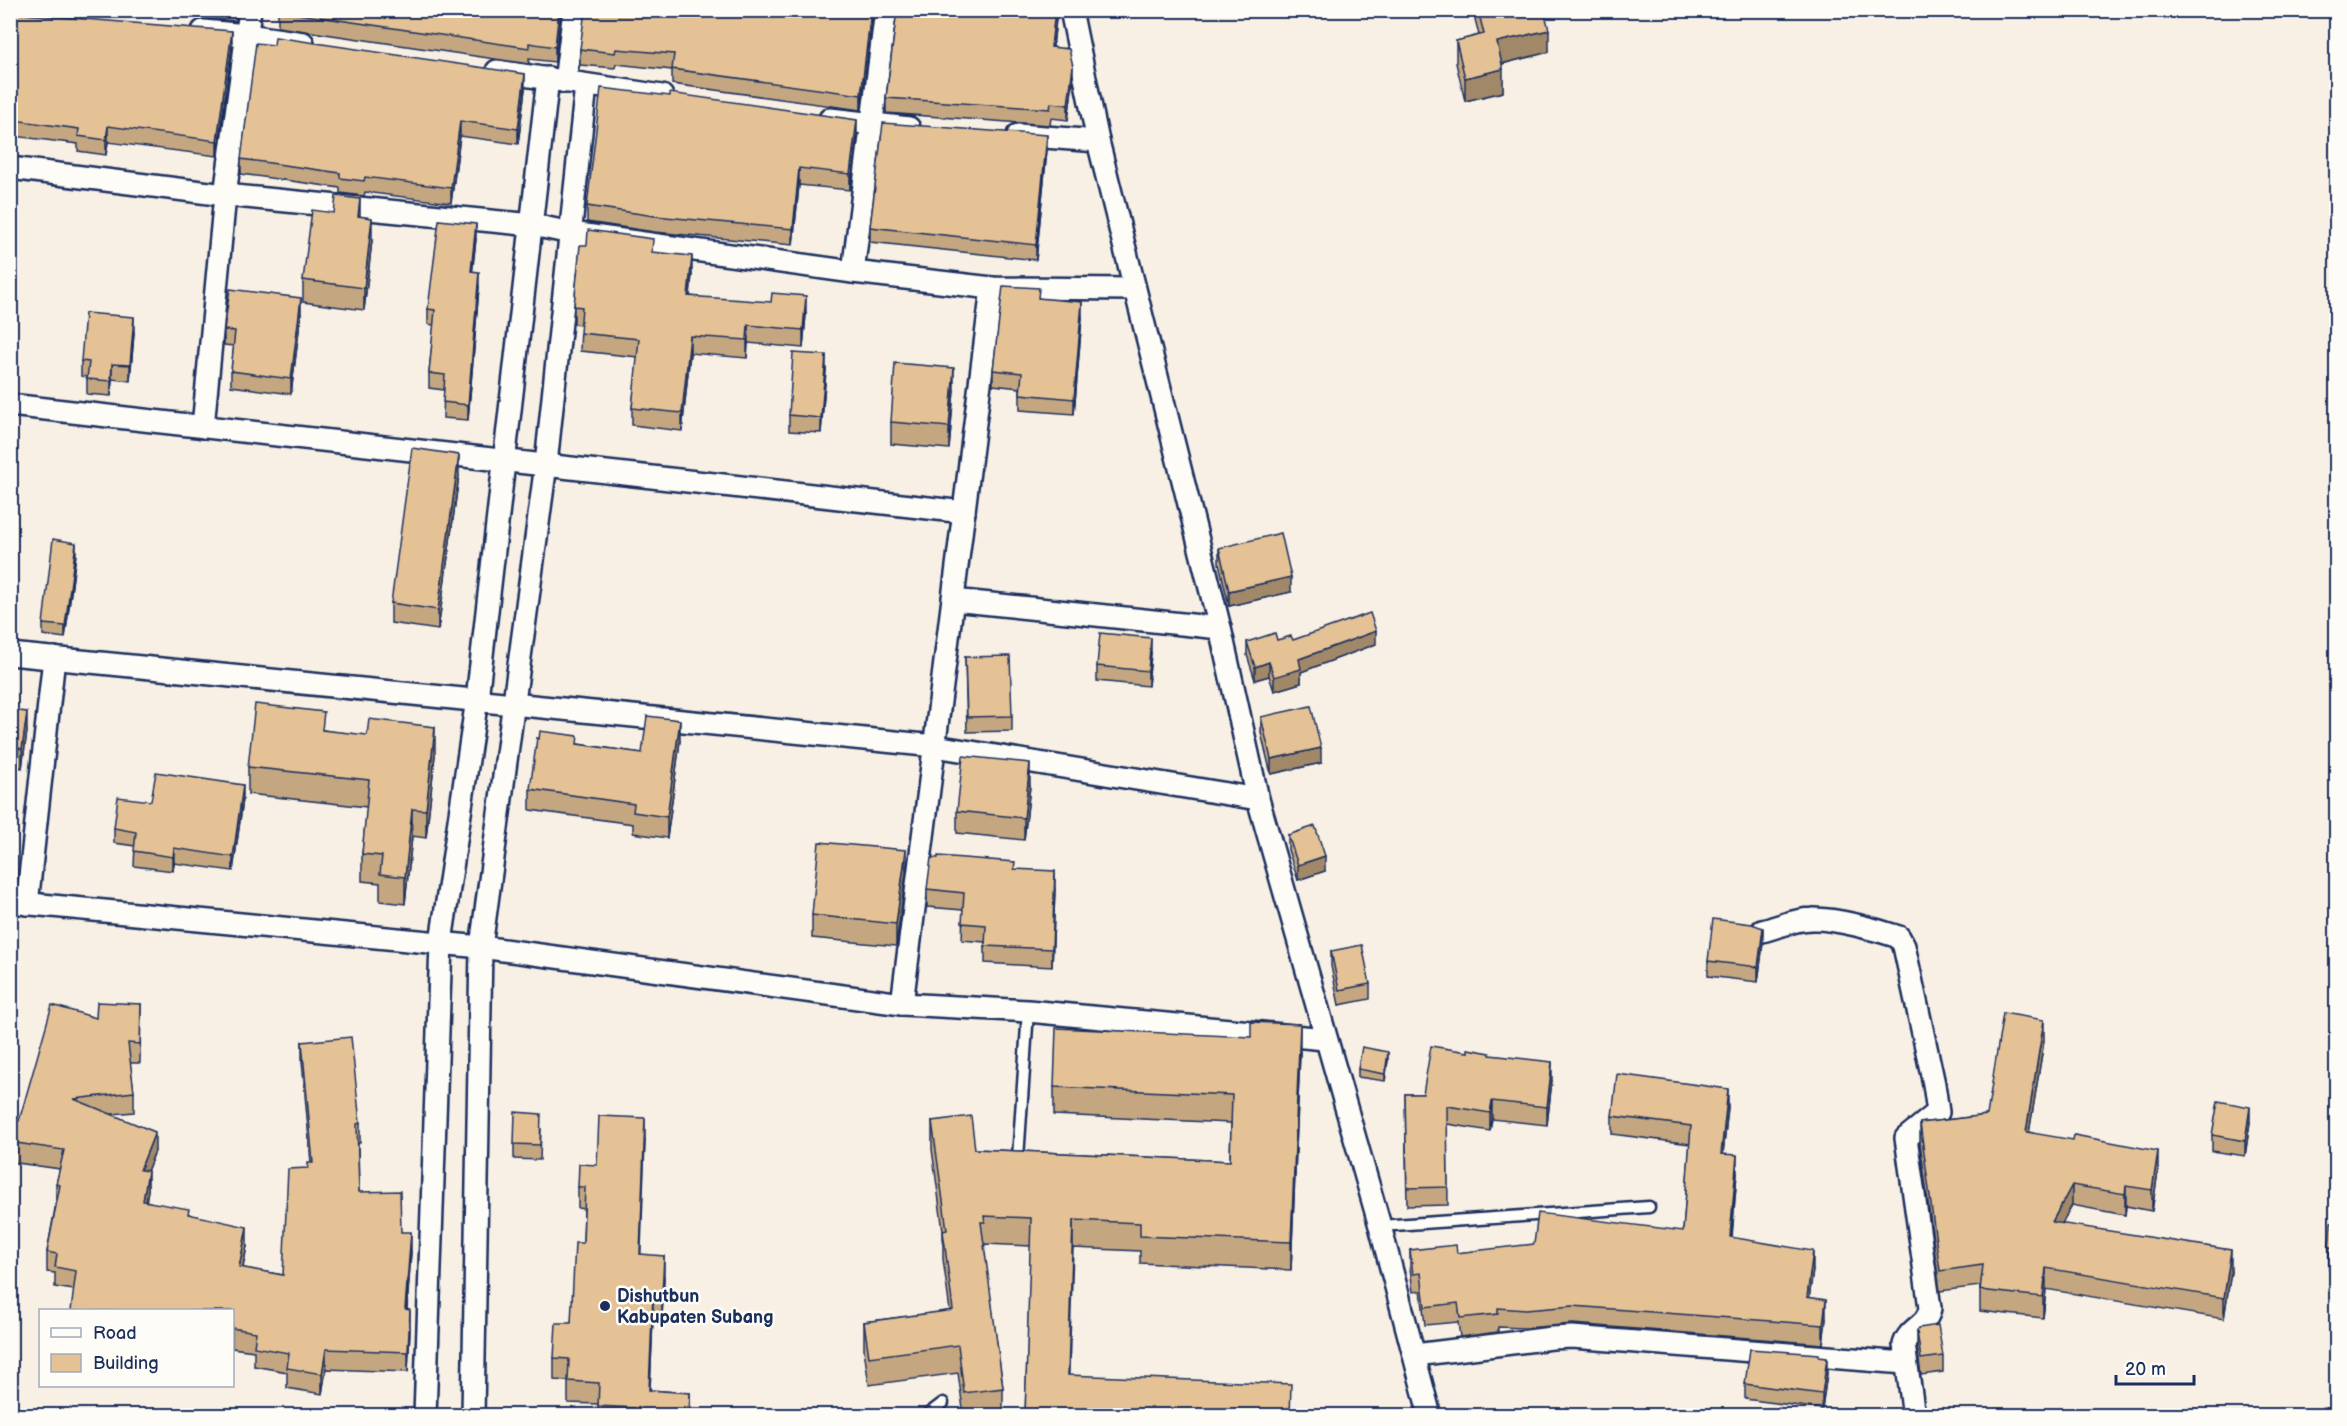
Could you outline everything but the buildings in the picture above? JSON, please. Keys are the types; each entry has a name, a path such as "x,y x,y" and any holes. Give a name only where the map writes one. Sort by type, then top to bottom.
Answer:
{"street":[{"path":"203,427 225,195 250,10"},
{"path":"424,1416 441,942 477,699 533,225 566,82 574,10"},
{"path":"853,272 886,10"},
{"path":"1071,10 1098,141 1220,628 1258,799 1380,1226 1430,1416"},
{"path":"188,30 247,34 328,46"},
{"path":"479,68 677,98"},
{"path":"473,1416 481,947 546,464 571,233 566,82"},
{"path":"815,117 873,125 932,129"},
{"path":"1003,134 1098,141"},
{"path":"10,168 225,195 533,225 571,233 853,272 992,288 1134,289"},
{"path":"902,1004 992,288"},
{"path":"10,405 964,512"},
{"path":"953,600 1220,628"},
{"path":"10,654 935,746 1258,799"},
{"path":"54,658 19,903 441,942 902,1004 1028,1011 1325,1039"},
{"path":"1762,931 1786,922 1814,918 1874,929 1899,937 1904,946 1938,1112 1906,1138 1930,1308 1927,1320 1908,1334 1905,1339 1905,1363 1914,1416"},
{"path":"1415,1355 1572,1337 1905,1363"}],"lane":[{"path":"1018,1158 1028,1011"},
{"path":"1380,1226 1649,1207"},
{"path":"926,1416 943,1402"}],"place":[{"name":"Dishutbun Kabupaten Subang","path":"605,1306"}]}
